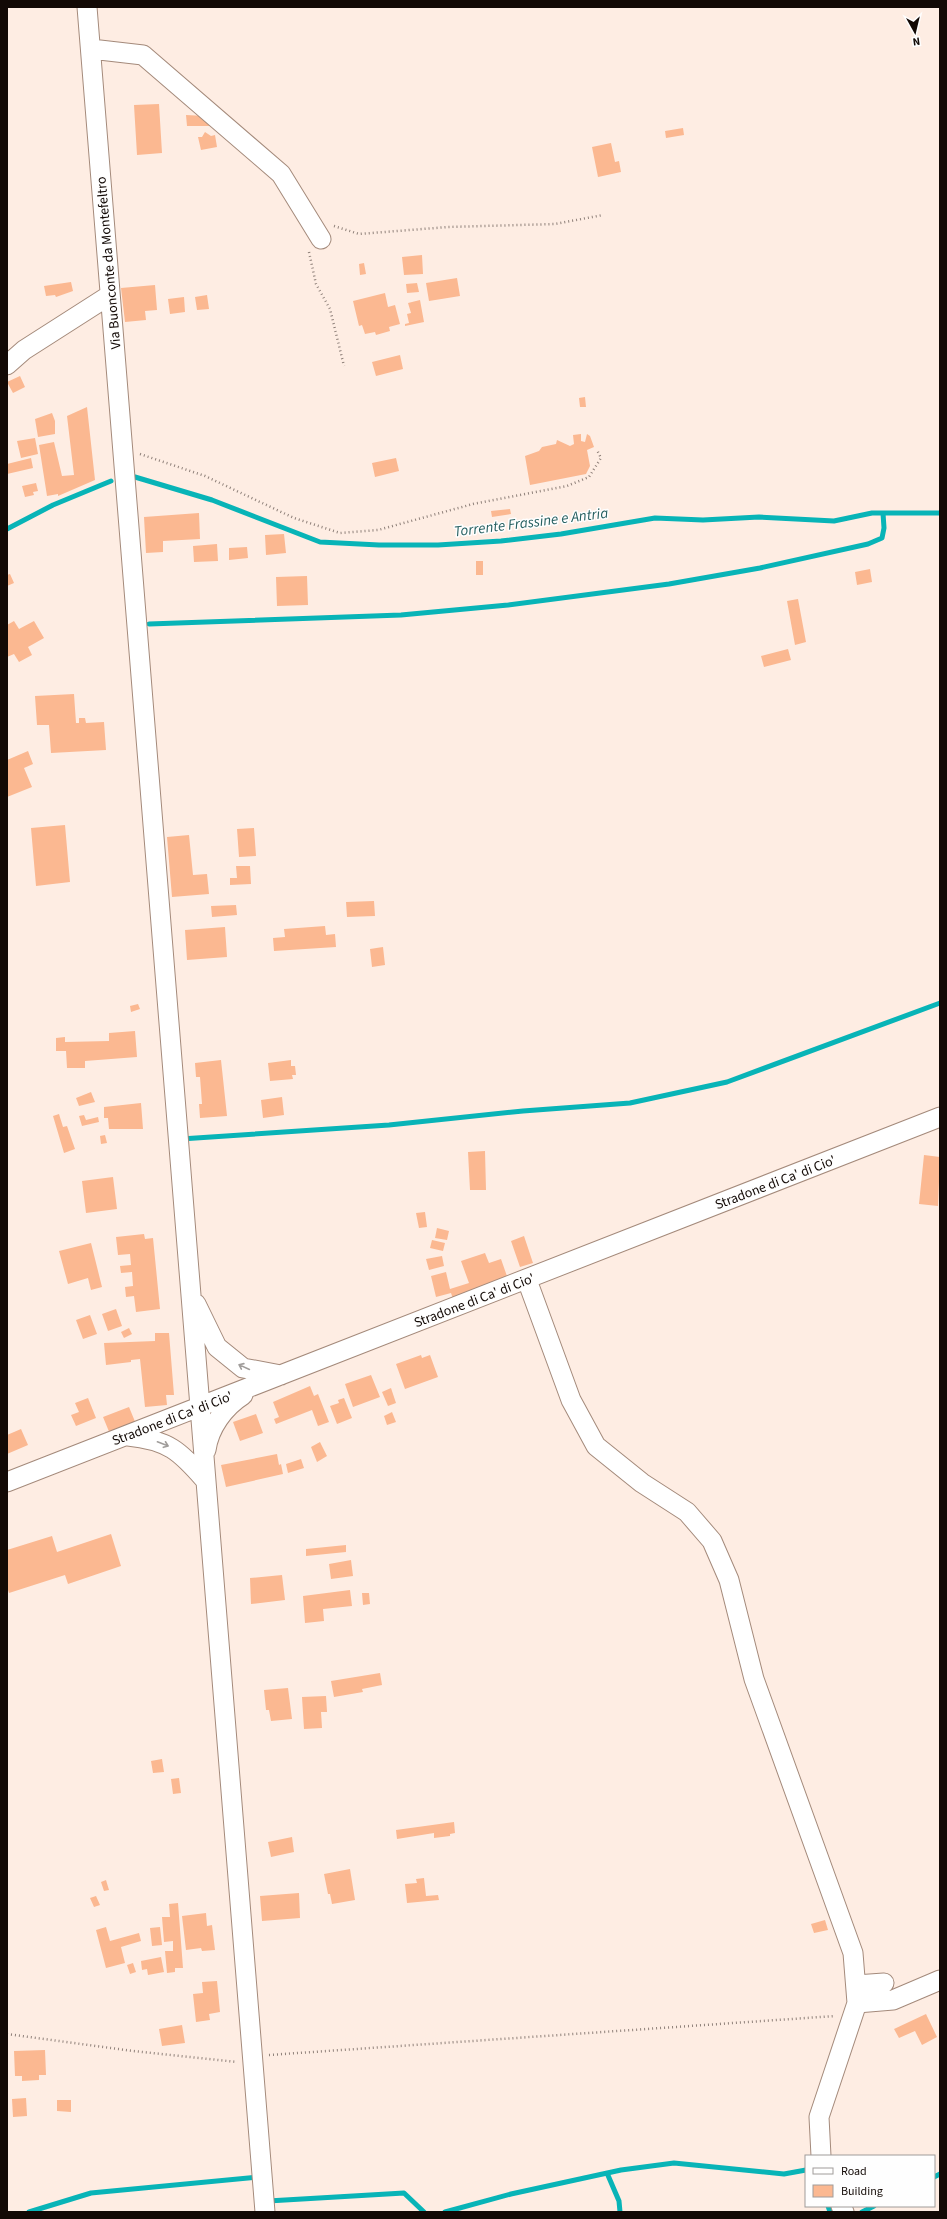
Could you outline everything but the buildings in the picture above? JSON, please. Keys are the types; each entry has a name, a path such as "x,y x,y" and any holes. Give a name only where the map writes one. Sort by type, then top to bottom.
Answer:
{"street":[{"name":"Via Buonconte da Montefeltro","path":"87,7 189,1286"},
{"path":"91,50 143,55 281,174 308,219 314,242"},
{"path":"7,365 24,350 110,295"},
{"name":"Stradone di Ca' di Cio'","path":"7,1482 527,1280 940,1117"},
{"path":"527,1280 570,1400 596,1446 642,1483 687,1512 712,1541 729,1580 754,1679 853,1953 855,2001 819,2117 822,2155"},
{"path":"189,1286 201,1319 217,1347 243,1368 282,1375"},
{"path":"189,1286 265,2212"},
{"path":"204,1473 208,1436 226,1408 258,1384"},
{"path":"125,1436 148,1438 174,1448 204,1473"},
{"path":"855,2001 894,2000 940,1980"},
{"path":"855,2001 884,1983"}],"path":[{"path":"308,219 359,234 448,227 555,224 603,215"},
{"path":"314,242 316,284 330,309 344,366"},
{"path":"122,448 205,476 294,518 340,533 378,530 474,504 567,486 589,477 601,458 597,450"},
{"path":"7,2034 217,2062 855,2001"}],"waterway":[{"name":"Torrente Frassine e Antria","path":"135,477 212,500 320,542 379,545 438,545 501,541 561,534 655,518 703,520 759,517 834,521 872,513 940,513"},
{"name":"Torrente Frassine e Antria","path":"7,529 53,505 111,481"},
{"path":"149,624 401,615 508,605 669,584 760,568 868,544 882,538 884,528 883,513"},
{"path":"181,1139 389,1125 523,1111 630,1103 727,1082 940,1003"},
{"path":"445,2212 511,2194 621,2170 674,2163 784,2174 805,2170"},
{"path":"607,2173 619,2201 620,2212"},
{"path":"935,2176 940,2174"},
{"path":"29,2212 91,2193 258,2177"},
{"path":"268,2201 404,2193 424,2212"},
{"path":"828,2207 830,2212"},
{"path":"862,2212 872,2207"}]}
